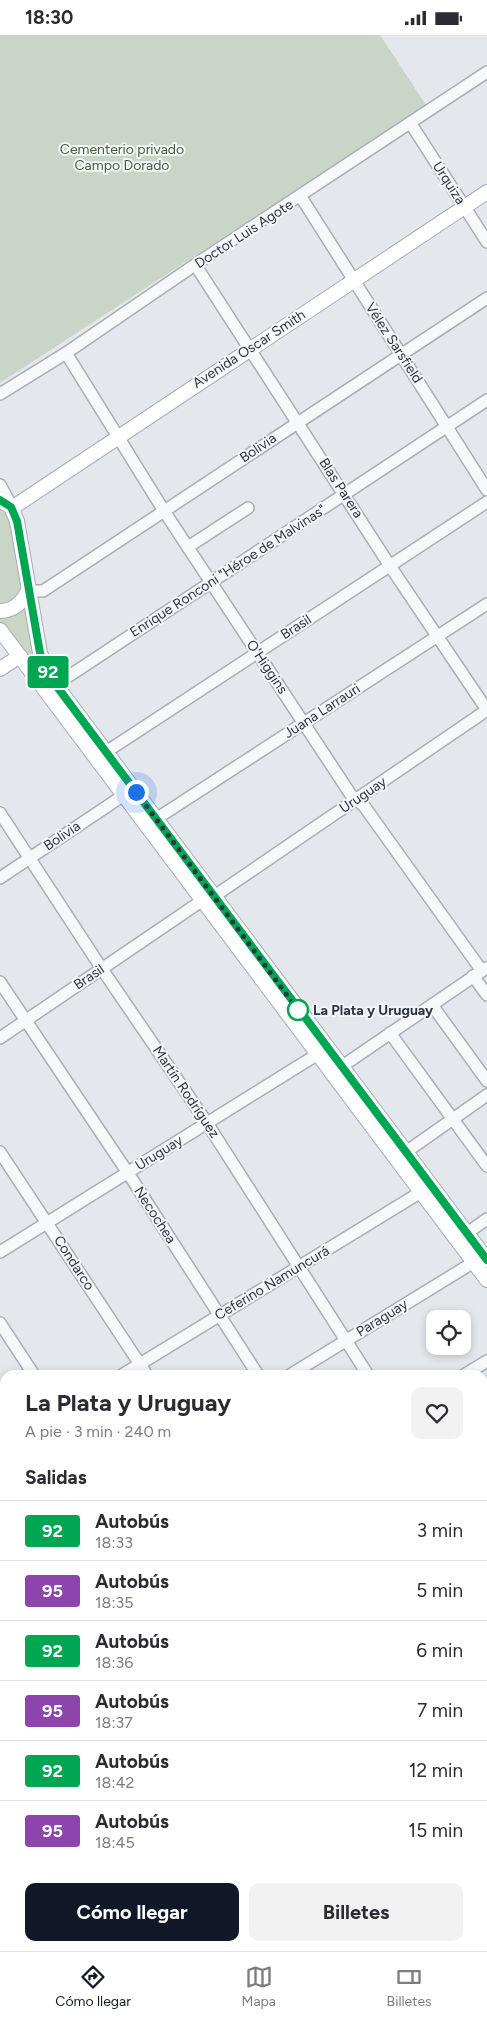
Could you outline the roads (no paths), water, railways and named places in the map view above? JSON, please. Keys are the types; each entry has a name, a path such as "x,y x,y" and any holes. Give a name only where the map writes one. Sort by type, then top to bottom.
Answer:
{"main road":[{"name":"Avenida Oscar Smith","path":"8,505 117,436 487,192"},
{"path":"8,505 18,529 40,653 45,668 57,687 156,819 208,899 318,1054 421,1192 480,1261"},
{"path":"0,611 6,611 15,607 28,591"},
{"path":"0,630 124,795 341,1067 467,1233 487,1280"},
{"path":"0,669 20,656"}],"street":[{"name":"Doctor Luis Agote","path":"0,394 66,353 487,72"},
{"name":"Urquiza","path":"411,124 487,242"},
{"name":"Vélez Sarsfield","path":"300,197 402,353 487,490"},
{"name":"Blas Parera","path":"196,265 390,566 487,710"},
{"name":"Bolivia","path":"28,591 43,591 487,298"},
{"name":"O'Higgins","path":"66,353 164,511 304,723 356,800 364,807 480,971 487,995"},
{"name":"Enrique Ronconi \"Héroe de Malvinas\"","path":"69,676 487,400"},
{"path":"0,485 8,505"},
{"name":"Brasil","path":"106,752 487,502"},
{"path":"188,547 248,508"},
{"name":"Juana Larrauri","path":"156,819 487,604"},
{"name":"Uruguay","path":"208,899 487,710"},
{"name":"Bolivia","path":"0,878 124,795"},
{"name":"Martín Rodríguez","path":"0,813 102,969 208,1123 365,1370"},
{"name":"Brasil","path":"0,1038 208,899"},
{"path":"341,1067 480,971"},
{"name":"Necochea","path":"0,982 128,1173 255,1370"},
{"path":"432,1005 487,1081"},
{"path":"390,1033 487,1166"},
{"name":"Uruguay","path":"0,1252 318,1054"},
{"path":"406,1152 487,1095"},
{"name":"Condarco","path":"0,1152 144,1370"},
{"name":"Ceferino Namuncurá","path":"130,1370 421,1192"},
{"path":"467,1233 487,1219"},
{"name":"Paraguay","path":"298,1370 480,1261"},
{"path":"0,1323 31,1370"},
{"path":"472,1370 487,1361"}],"place":[{"name":"La Plata y Uruguay","path":"298,1010"}],"park label":[{"name":"Cementerio privado Campo Dorado","path":"122,157"}]}
